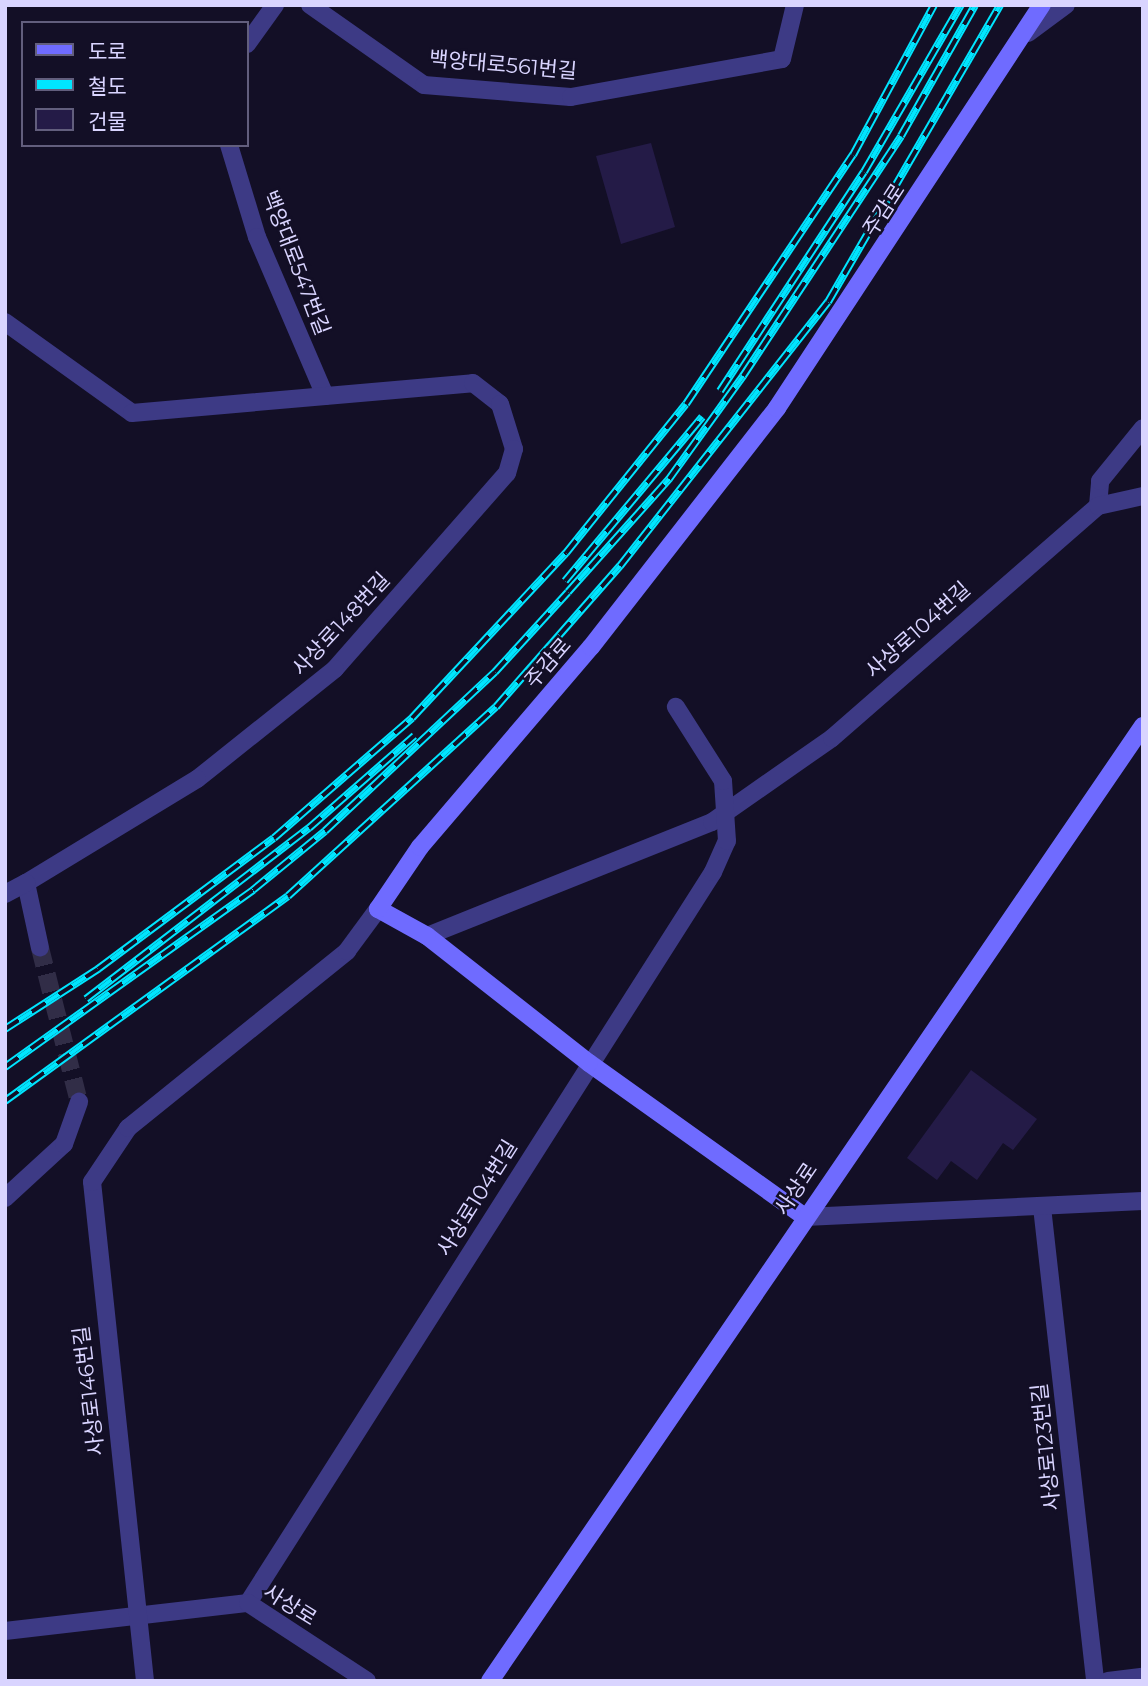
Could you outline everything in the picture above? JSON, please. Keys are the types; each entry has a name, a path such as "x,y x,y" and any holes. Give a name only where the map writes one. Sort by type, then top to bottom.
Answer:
{"street":[{"path":"248,43 275,5"},
{"name":"백양대로561번길","path":"310,5 424,85 571,97 782,59 794,5"},
{"name":"주감로","path":"378,909 420,847 591,648 777,408 1028,33 1042,5"},
{"path":"1028,33 1066,5"},
{"name":"백양대로547번길","path":"230,147 257,237 325,396"},
{"name":"사상로148번길","path":"5,322 132,414 473,383 490,391 513,432 507,473 334,669 272,724 197,779 5,894"},
{"path":"1098,506 1100,481 1143,428"},
{"name":"사상로104번길","path":"427,936 729,812 832,738 1098,506 1143,496"},
{"name":"사상로104번길","path":"248,1603 589,1063 713,872 727,841 729,812 723,781 676,707"},
{"name":"사상로","path":"490,1681 1143,726"},
{"path":"26,883 40,948"},
{"path":"378,909 427,936 589,1063 805,1217 1042,1208 1143,1201"},
{"name":"사상로146번길","path":"145,1681 89,1194 100,1163 128,1128 347,951 378,909"},
{"path":"5,1198 64,1144 79,1102"},
{"name":"사상로123번길","path":"1042,1208 1095,1681"},
{"name":"사상로","path":"138,1616 248,1603 367,1681"},
{"path":"5,1631 138,1616"},
{"path":"1108,1681 1143,1677"}],"building":[{"path":"651,143 675,227 621,244 596,156"},
{"path":"971,1070 1037,1119 1013,1150 1003,1143 977,1180 951,1161 937,1180 907,1158"}],"tunnel":[{"path":"40,948 79,1102"}],"railway":[{"path":"5,1029 98,969 274,838 412,718 566,553 686,404 853,155 934,5"},
{"path":"720,391 864,172 961,5"},
{"path":"5,1067 253,890 325,831 495,672 669,479 743,376 901,136 975,5"},
{"path":"5,1101 288,896 496,707 620,566 828,302 1000,5"},
{"path":"565,581 702,417"},
{"path":"86,999 309,828 414,736"}]}
